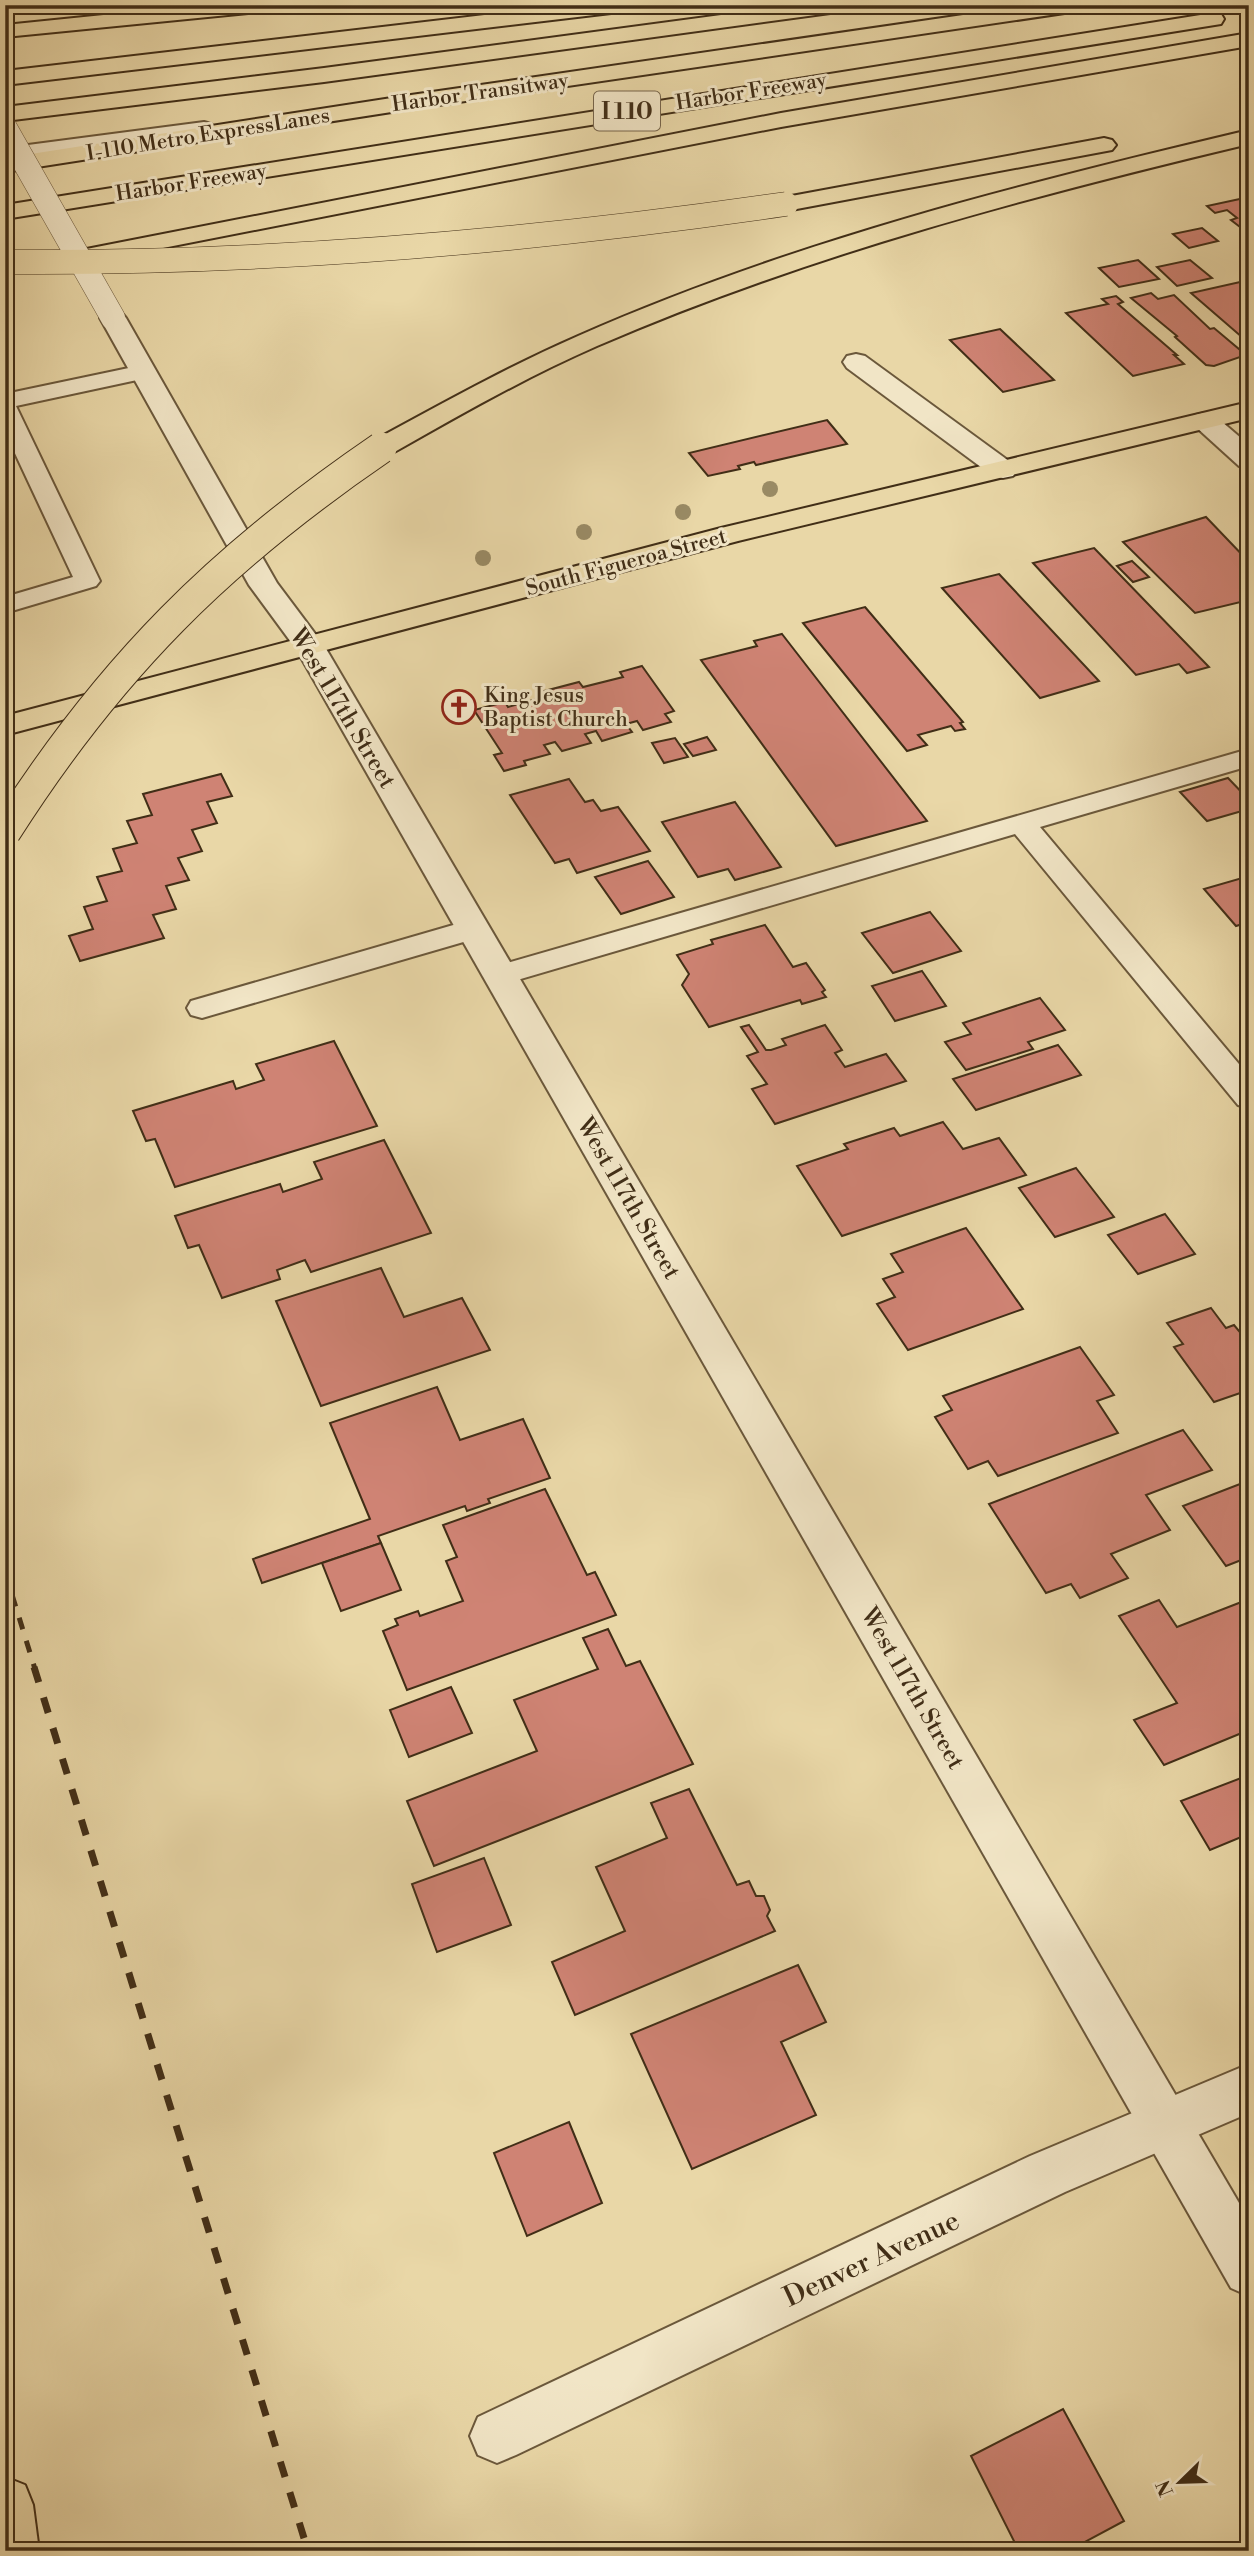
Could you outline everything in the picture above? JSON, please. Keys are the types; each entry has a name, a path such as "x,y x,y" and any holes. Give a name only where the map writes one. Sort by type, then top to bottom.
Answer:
{"main road":[{"path":"5,15 139,5"},
{"path":"5,31 269,5"},
{"path":"5,78 628,5"},
{"name":"Harbor Transitway","path":"324,75 845,5"},
{"name":"Harbor Transitway","path":"411,102 1078,5"},
{"name":"Harbor Freeway","path":"5,212 1236,15"},
{"path":"5,272 781,120 1249,39"},
{"name":"I-110 Metro ExpressLanes","path":"5,114 324,75"},
{"name":"I-110 Metro ExpressLanes","path":"5,165 411,102"},
{"path":"1187,128 1249,116"},
{"path":"5,832 84,714 175,611 292,508 380,448 468,397 615,328 783,265 997,198 1249,136"},
{"path":"5,262 239,260 422,249 609,230 786,204 1123,141"},
{"name":"South Figueroa Street","path":"5,726 731,534 1249,410"},
{"path":"5,2505 11,2551"}],"street":[{"name":"West 117th Street","path":"5,128 264,585 310,646 1249,2270"},
{"path":"856,362 1003,470"},
{"path":"1205,421 1249,460"},
{"name":"Denver Avenue","path":"497,2436 1048,2174 1166,2126 1249,2088"}],"lane":[{"name":"Harbor Transitway","path":"5,121 324,75"},
{"name":"Harbor Transitway","path":"5,154 411,102"},
{"path":"5,401 143,372"},
{"path":"5,407 87,581 5,605"},
{"path":"500,975 1249,757"},
{"path":"1021,823 1249,1097"},
{"path":"202,1008 474,929"}],"building":[{"path":"1249,197 1249,225 1240,227 1231,220 1237,218 1227,210 1215,213 1207,206"},
{"path":"1202,228 1218,241 1189,248 1173,234"},
{"path":"1138,260 1159,279 1119,287 1099,268"},
{"path":"1190,260 1212,278 1177,286 1157,267"},
{"path":"1249,280 1249,337 1243,338 1191,293"},
{"path":"1151,293 1158,299 1174,295 1210,329 1214,328 1246,355 1214,366 1206,365 1175,337 1177,336 1131,298"},
{"path":"1116,296 1123,302 1118,304 1184,364 1133,376 1066,313 1108,304 1102,299"},
{"path":"1000,329 1054,380 1003,392 950,340"},
{"path":"827,420 847,444 756,465 754,462 738,466 740,469 708,476 689,453"},
{"path":"1206,517 1249,562 1249,600 1195,613 1123,542"},
{"path":"1094,548 1209,667 1187,673 1179,664 1136,675 1033,563"},
{"path":"1132,561 1149,577 1133,582 1117,566"},
{"path":"999,574 1099,681 1040,698 942,588"},
{"path":"865,607 963,722 960,723 965,729 955,731 951,726 918,735 927,745 907,751 803,623"},
{"path":"782,634 927,821 836,846 701,660 757,646 754,641"},
{"path":"642,666 674,711 665,714 671,722 643,730 637,721 626,724 632,732 602,741 596,731 585,734 591,743 562,751 555,742 544,745 550,754 524,761 526,765 504,771 494,755 502,753 474,710 505,702 508,707 540,698 537,693 579,682 583,687 623,677 620,672"},
{"path":"707,737 716,750 693,756 684,744"},
{"path":"675,738 688,757 664,763 652,743"},
{"path":"221,774 232,796 207,802 217,823 192,830 202,851 178,858 189,880 166,886 176,909 153,915 164,938 80,961 69,936 93,929 84,907 107,901 97,877 122,871 113,849 137,843 127,821 152,815 143,794"},
{"path":"1228,778 1249,800 1249,809 1207,821 1180,792"},
{"path":"569,779 585,802 593,800 601,811 618,807 650,851 577,873 569,859 555,863 510,795"},
{"path":"735,802 781,867 735,880 728,869 698,877 662,822"},
{"path":"648,861 674,897 621,914 595,877"},
{"path":"1249,876 1249,922 1236,926 1204,889"},
{"path":"930,912 961,951 893,973 862,933"},
{"path":"765,925 793,967 806,963 825,990 822,992 826,997 802,1004 800,1000 709,1027 682,985 689,974 677,955 713,944 711,940"},
{"path":"922,971 946,1006 895,1021 872,986"},
{"path":"1040,998 1065,1030 1028,1042 1033,1049 966,1070 945,1042 971,1034 963,1023"},
{"path":"749,1025 766,1050 771,1050 786,1045 782,1039 825,1025 842,1050 835,1053 845,1067 886,1054 906,1081 775,1124 752,1089 767,1084 747,1056 758,1052 741,1027"},
{"path":"334,1041 377,1126 175,1187 155,1139 146,1141 133,1111 233,1081 236,1089 264,1080 256,1064"},
{"path":"1058,1045 1081,1075 976,1110 953,1079"},
{"path":"943,1122 963,1149 999,1138 1026,1175 842,1236 797,1166 848,1149 844,1144 894,1128 900,1136"},
{"path":"384,1140 431,1233 311,1272 305,1260 277,1270 280,1279 222,1298 199,1245 188,1248 175,1216 280,1184 283,1192 322,1179 314,1162"},
{"path":"1076,1168 1114,1217 1055,1237 1019,1188"},
{"path":"1165,1214 1195,1254 1138,1274 1108,1235"},
{"path":"966,1228 1023,1309 908,1350 877,1304 895,1297 883,1279 903,1272 891,1254"},
{"path":"381,1268 404,1317 462,1298 490,1350 321,1406 276,1301"},
{"path":"1211,1308 1226,1328 1234,1325 1249,1343 1249,1390 1214,1402 1174,1347 1183,1344 1167,1323"},
{"path":"1080,1347 1114,1395 1097,1401 1118,1433 998,1476 988,1461 968,1469 935,1417 952,1410 943,1396"},
{"path":"437,1387 460,1440 523,1419 550,1478 488,1499 490,1503 467,1511 465,1506 378,1536 381,1543 262,1583 253,1559 370,1519 330,1423"},
{"path":"1183,1430 1212,1470 1146,1495 1170,1530 1111,1554 1128,1578 1080,1598 1071,1584 1046,1593 989,1504"},
{"path":"1240,1484 1249,1497 1249,1557 1226,1566 1183,1506"},
{"path":"545,1489 587,1575 595,1572 616,1615 407,1690 383,1631 398,1625 395,1619 418,1611 420,1616 463,1601 446,1561 457,1557 443,1525"},
{"path":"381,1543 401,1590 341,1611 322,1563"},
{"path":"1159,1600 1177,1627 1244,1601 1249,1607 1249,1730 1164,1765 1134,1720 1177,1703 1119,1616"},
{"path":"608,1629 626,1666 640,1661 693,1764 434,1866 407,1801 537,1751 514,1700 598,1669 583,1638"},
{"path":"451,1687 472,1733 409,1757 390,1710"},
{"path":"1249,1775 1249,1839 1246,1835 1210,1850 1181,1801"},
{"path":"689,1789 737,1885 749,1881 756,1896 764,1896 770,1910 767,1916 775,1931 575,2015 552,1962 625,1931 596,1867 667,1838 651,1803"},
{"path":"484,1858 511,1925 437,1952 412,1884"},
{"path":"798,1965 826,2022 781,2042 816,2115 692,2169 631,2034"},
{"path":"569,2122 602,2203 527,2236 494,2153"},
{"path":"1063,2409 1124,2521 1068,2551 1019,2551 971,2456"}],"railway":[{"path":"5,1572 35,1669"},
{"path":"34,1667 308,2551"}],"place":[{"name":"King Jesus Baptist Church","path":"459,707"}]}
